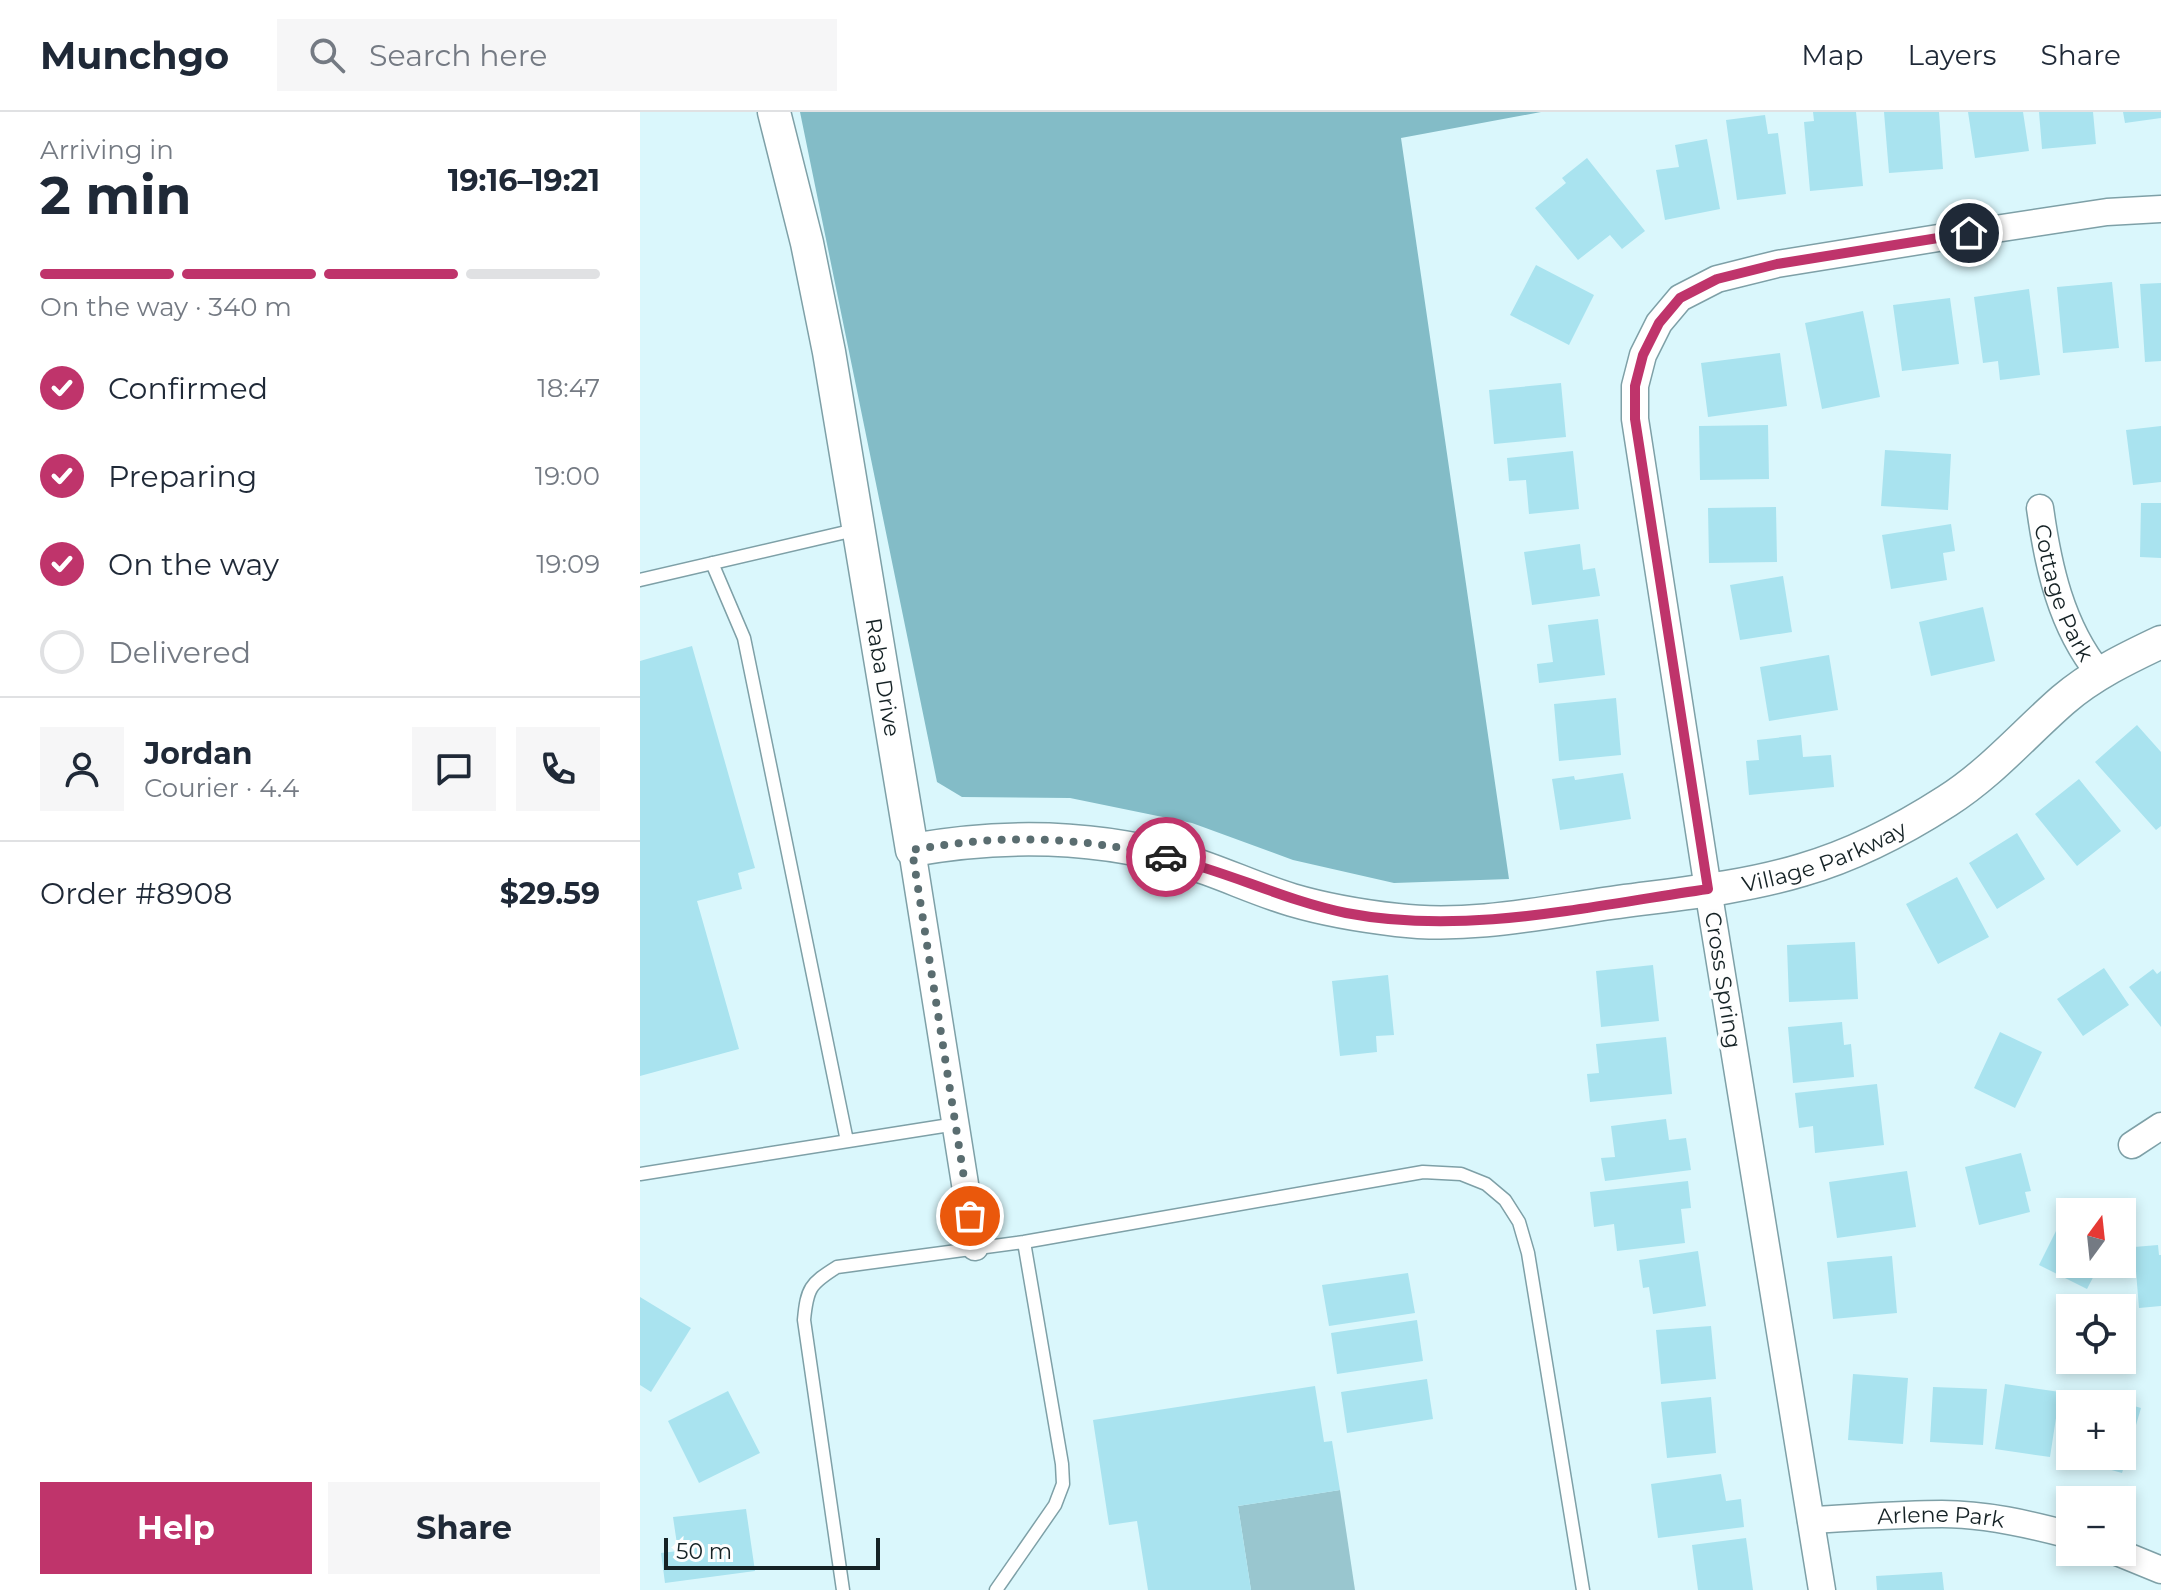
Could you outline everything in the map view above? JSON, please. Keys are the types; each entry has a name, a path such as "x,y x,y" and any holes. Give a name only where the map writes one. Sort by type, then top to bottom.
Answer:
{"street":[{"name":"Raba Drive","path":"774,112 829,352 975,1247"},
{"name":"Cross Spring","path":"1822,1590 1635,419 1635,386 1643,355 1659,323 1680,298 1717,279 1777,264 2107,212 2161,209"},
{"name":"Cottage Park","path":"2040,508 2046,554 2058,594 2084,655 2099,673"},
{"name":"Village Parkway","path":"912,850 956,842 1028,838 1131,849 1185,861 1293,900 1346,913 1401,921 1456,922 1511,918 1748,883 1802,870 1854,852 1903,828 1951,799 1995,765 2064,699 2099,673 2161,642"},
{"path":"2132,1145 2161,1126"},
{"name":"Arlene Park","path":"1811,1520 1943,1514 1998,1519 2056,1531"},
{"path":"2136,1560 2161,1570"}],"lane":[{"path":"640,580 859,529"},
{"path":"712,563 744,638 847,1141"},
{"path":"640,1174 956,1124"},
{"path":"843,1590 804,1320 807,1294 818,1279 837,1267 1024,1242 1423,1172 1461,1174 1486,1184 1505,1200 1519,1222 1528,1253 1583,1590"},
{"path":"996,1590 1055,1505 1063,1484 1024,1242"}],"shaded area":[{"path":"800,112 1541,112 1401,138 1509,879 1394,883 1293,860 1192,823 1070,798 962,797 937,782"},
{"path":"1340,1490 1355,1590 1251,1590 1238,1506"}],"building":[{"path":"1813,112 1856,112 1863,186 1810,191 1804,122 1814,121"},
{"path":"1884,112 1939,112 1943,169 1889,173"},
{"path":"1968,112 2023,112 2029,151 1975,158"},
{"path":"2039,112 2093,112 2096,144 2042,149"},
{"path":"2123,112 2161,112 2161,118 2125,123"},
{"path":"1765,115 1768,134 1778,133 1786,194 1737,200 1726,120"},
{"path":"1707,139 1720,209 1665,220 1656,170 1679,167 1675,145"},
{"path":"1587,158 1645,231 1622,249 1610,235 1578,260 1535,208 1566,183 1562,178"},
{"path":"1536,265 1594,295 1569,345 1510,315"},
{"path":"2112,282 2119,348 2063,353 2057,287"},
{"path":"2161,283 2161,361 2145,362 2140,284"},
{"path":"2029,289 2040,375 2000,380 1998,361 1983,363 1974,297"},
{"path":"1950,298 1959,364 1902,371 1893,305"},
{"path":"1863,311 1880,397 1822,409 1805,323"},
{"path":"1780,353 1787,406 1708,417 1701,363"},
{"path":"1561,383 1566,437 1494,444 1489,390"},
{"path":"1768,425 1769,479 1700,480 1699,426"},
{"path":"2161,426 2161,482 2133,485 2126,430"},
{"path":"1885,450 1951,454 1948,510 1881,506"},
{"path":"1573,451 1579,509 1529,514 1526,480 1509,481 1507,458"},
{"path":"2141,503 2161,503 2161,558 2140,557"},
{"path":"1776,507 1777,562 1709,563 1708,508"},
{"path":"1951,524 1955,551 1943,553 1947,580 1891,589 1882,535"},
{"path":"1580,544 1583,570 1595,568 1600,596 1532,605 1524,552"},
{"path":"1783,576 1792,632 1740,640 1730,585"},
{"path":"1983,607 1995,661 1931,676 1919,622"},
{"path":"1598,619 1605,675 1539,683 1537,664 1553,662 1548,625"},
{"path":"692,646 755,868 738,873 742,889 697,901 739,1049 640,1076 640,661"},
{"path":"1829,655 1838,710 1769,721 1760,667"},
{"path":"1616,698 1621,755 1559,761 1554,704"},
{"path":"2137,725 2161,752 2161,826 2156,830 2095,762"},
{"path":"1801,735 1803,757 1831,755 1834,787 1749,795 1746,761 1759,760 1757,740"},
{"path":"1623,773 1631,819 1560,830 1552,779 1574,776 1575,780"},
{"path":"2079,779 2121,831 2077,866 2035,814"},
{"path":"2017,833 2045,879 1997,909 1969,863"},
{"path":"1957,877 1989,937 1938,964 1906,904"},
{"path":"1855,942 1858,999 1789,1002 1787,945"},
{"path":"1653,965 1659,1021 1601,1027 1596,971"},
{"path":"2104,968 2129,1005 2083,1036 2057,999"},
{"path":"2153,969 2157,974 2161,971 2161,1027 2129,987"},
{"path":"1388,975 1394,1035 1376,1036 1377,1052 1340,1056 1332,981"},
{"path":"1842,1022 1844,1045 1851,1044 1854,1077 1793,1083 1788,1027"},
{"path":"2000,1032 2042,1052 2015,1108 1974,1088"},
{"path":"1666,1037 1672,1094 1590,1102 1587,1074 1599,1073 1596,1044"},
{"path":"1877,1084 1884,1145 1815,1153 1813,1126 1799,1128 1795,1093"},
{"path":"1666,1119 1669,1140 1686,1138 1691,1170 1605,1181 1601,1158 1615,1157 1611,1126"},
{"path":"2021,1153 2031,1191 2025,1192 2030,1212 1979,1225 1965,1167"},
{"path":"1907,1171 1916,1227 1837,1238 1829,1182"},
{"path":"1688,1181 1691,1208 1681,1209 1685,1243 1617,1251 1614,1224 1594,1227 1590,1192"},
{"path":"2056,1231 2056,1274 2039,1265"},
{"path":"2158,1245 2161,1255 2161,1306 2139,1308 2136,1247"},
{"path":"1698,1251 1706,1306 1653,1314 1649,1287 1643,1288 1639,1260"},
{"path":"1892,1256 1897,1313 1833,1319 1827,1262"},
{"path":"1408,1273 1415,1313 1329,1326 1322,1285"},
{"path":"2065,1278 2093,1278 2087,1289"},
{"path":"640,1297 691,1328 651,1392 640,1385"},
{"path":"1417,1320 1423,1361 1337,1374 1331,1333"},
{"path":"1711,1326 1716,1379 1661,1384 1656,1330"},
{"path":"1853,1374 1908,1378 1903,1444 1848,1440"},
{"path":"1427,1379 1433,1419 1347,1433 1341,1392"},
{"path":"2005,1384 2056,1391 2056,1418 2050,1457 1995,1449"},
{"path":"1315,1386 1324,1442 1332,1441 1340,1490 1238,1506 1251,1590 1148,1590 1137,1521 1109,1525 1093,1420"},
{"path":"1933,1387 1987,1389 1983,1445 1930,1442"},
{"path":"728,1391 760,1453 699,1483 668,1421"},
{"path":"1711,1397 1716,1453 1667,1458 1661,1402"},
{"path":"2136,1407 2141,1408 2136,1425"},
{"path":"1721,1474 1726,1501 1741,1499 1744,1527 1658,1538 1651,1484"},
{"path":"746,1509 755,1571 665,1583 661,1553 678,1551 673,1517"},
{"path":"1746,1538 1753,1590 1698,1590 1692,1545"},
{"path":"1942,1572 1944,1590 1877,1590 1876,1576"}],"way so far":[{"path":"970,1216 912,850 956,842 1028,838 1131,849 1166,857"}],"route":[{"path":"1166,857 1293,900 1346,913 1401,921 1456,922 1511,918 1708,889 1635,419 1635,386 1643,355 1659,323 1680,298 1717,279 1777,264 1969,233"}]}
